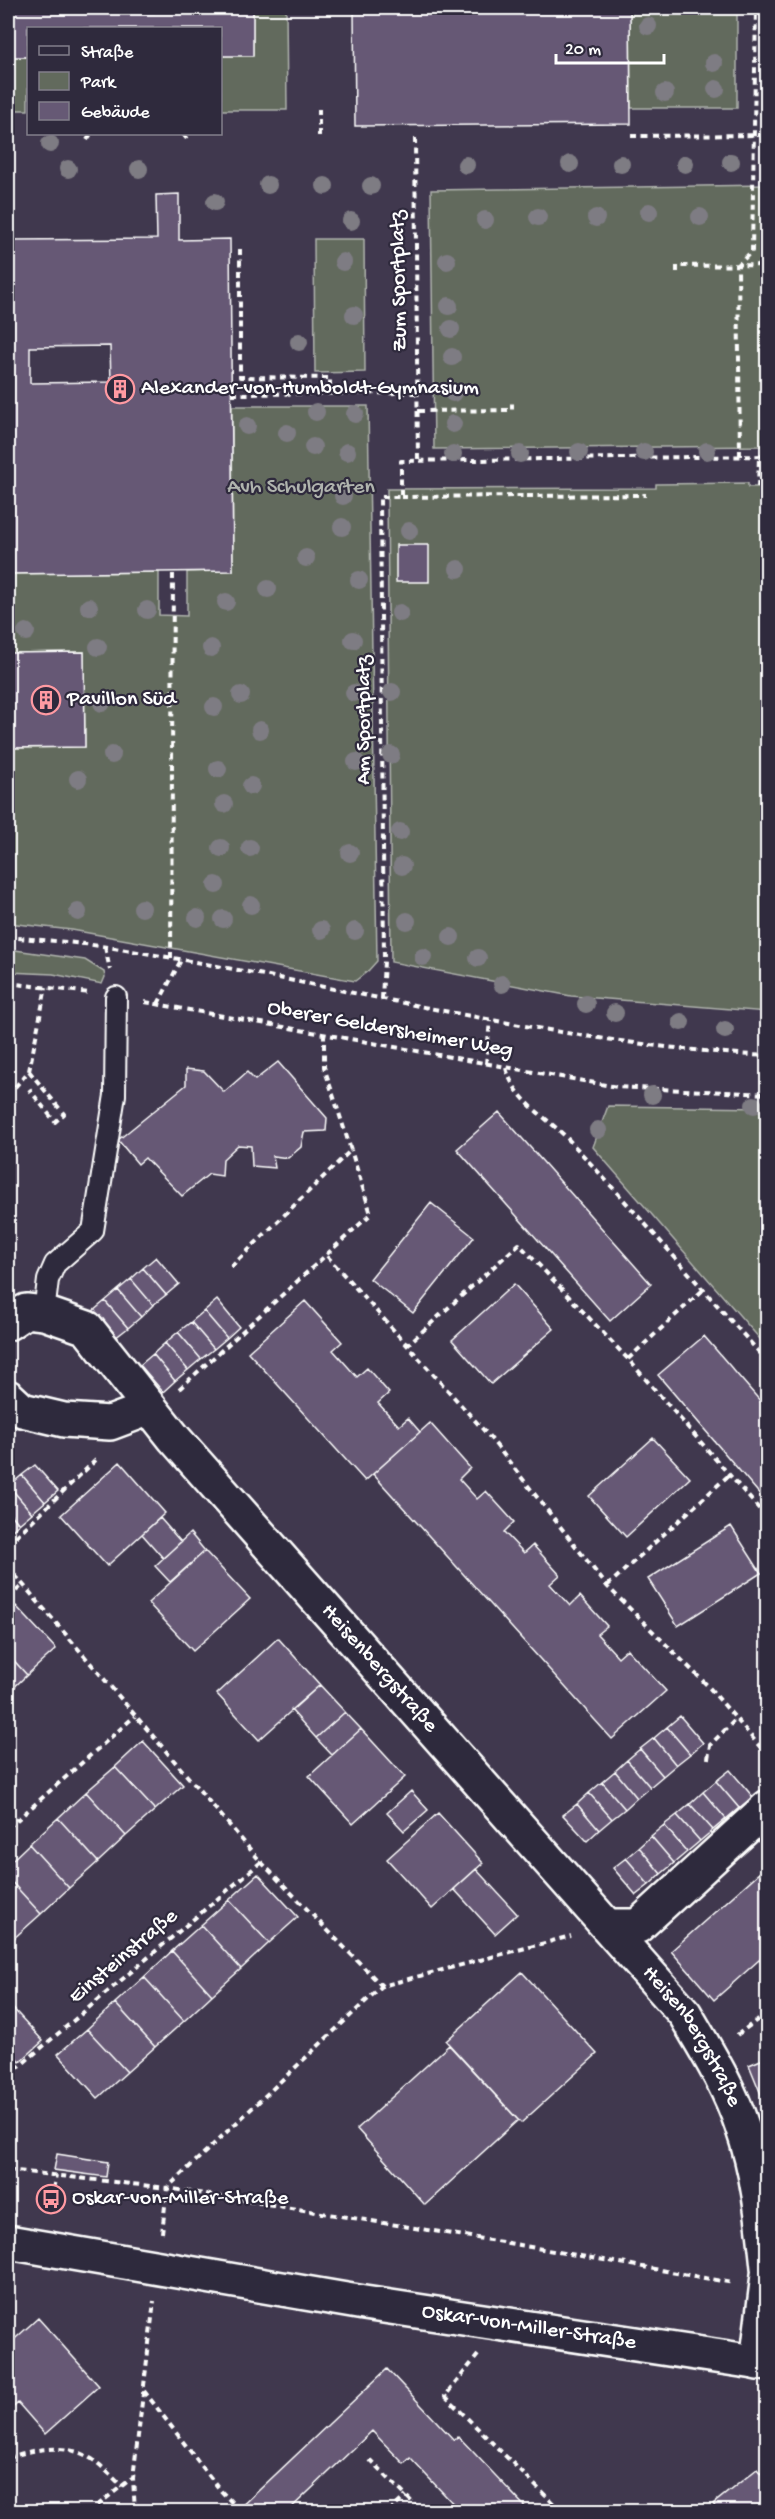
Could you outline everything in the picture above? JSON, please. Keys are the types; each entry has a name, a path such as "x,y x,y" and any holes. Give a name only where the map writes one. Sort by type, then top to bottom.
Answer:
{"street":[{"name":"Heisenbergstraße","path":"8,1323 26,1311 44,1313 87,1328 150,1408 685,2014 716,2067 741,2124 754,2168 763,2218 768,2267"},
{"path":"8,1397 22,1410 64,1420 110,1423 150,1408"},
{"path":"609,1926 638,1926 768,1807"},
{"name":"Oskar-von-Miller-Straße","path":"8,2242 364,2303 762,2363"},
{"path":"762,2363 768,2275"}],"lane":[{"path":"44,1313 48,1280 55,1264 93,1231 115,1095 117,997"}],"path":[{"path":"740,456 738,265 752,251 756,8"},
{"path":"319,109 319,138"},
{"path":"87,140 90,135"},
{"path":"184,135 187,139"},
{"path":"631,136 768,135"},
{"name":"Zum Sportplatz","path":"415,138 418,461"},
{"path":"240,249 240,377 330,378 330,394"},
{"path":"677,272 677,266 768,265"},
{"path":"232,394 418,393"},
{"path":"418,411 512,410 512,403"},
{"path":"758,487 759,456"},
{"path":"646,495 401,497 401,461 768,456"},
{"name":"Am Sportplatz","path":"382,999 384,950 380,497 401,497"},
{"path":"171,958 173,572"},
{"path":"8,937 105,947 171,958 490,1020 651,1045 768,1056"},
{"path":"158,1004 181,960"},
{"name":"Oberer Geldersheimer Weg","path":"8,983 158,1004 617,1087 768,1094"},
{"path":"8,1095 29,1071 46,987"},
{"path":"486,1064 490,1020"},
{"path":"150,1408 178,1390 371,1214 324,1067 324,1035"},
{"path":"506,1068 510,1083 525,1101 566,1137 768,1362"},
{"path":"29,1071 64,1114 55,1122 29,1089"},
{"path":"231,1267 351,1150"},
{"path":"406,1346 519,1244 628,1359 768,1519"},
{"path":"327,1256 488,1435 607,1586 707,1685 768,1756"},
{"path":"628,1359 703,1290"},
{"path":"8,1544 100,1456"},
{"path":"607,1586 729,1475"},
{"path":"8,1567 261,1862 382,1986"},
{"path":"8,1598 24,1584"},
{"path":"8,1828 135,1716"},
{"path":"708,1759 710,1744 736,1719"},
{"name":"Einsteinstraße","path":"8,2076 261,1862"},
{"path":"135,2511 133,2478 167,2188 382,1986 609,1926"},
{"path":"8,2170 167,2188 508,2243 767,2289"},
{"path":"51,2199 56,2175"},
{"path":"503,2324 445,2396 562,2511"},
{"path":"143,2391 221,2491 238,2509"},
{"path":"8,2458 23,2452 56,2448 89,2457 122,2486"},
{"path":"370,2460 422,2511"},
{"path":"89,2511 133,2478"},
{"path":"389,2511 406,2496"}],"green space":[{"path":"110,8 154,8 154,13 110,13"},
{"path":"253,8 286,8 287,110 222,110 222,56 253,55"},
{"path":"630,8 737,8 737,108 631,108"},
{"path":"8,57 27,57 27,110 8,110"},
{"path":"767,185 767,446 434,449 431,190"},
{"path":"314,239 364,239 365,372 315,373"},
{"name":"Avh Schulgarten","path":"232,406 368,406 377,961 355,981 72,930 8,923 8,748 85,747 84,652 8,653 8,574 159,572 159,615 187,616 187,572 233,570"},
{"path":"748,483 748,487 763,487 763,484 767,484 767,1012 571,996 391,962 387,489 656,488 656,484"},
{"path":"8,949 85,960 104,972 105,977 102,984 53,974 8,972"},
{"path":"608,1106 767,1108 767,1347 593,1147"}],"building":[{"path":"8,8 110,8 110,13 154,13 154,8 253,8 253,56 222,56 222,27 27,27 27,57 8,57"},
{"path":"354,8 630,8 631,124 355,126"},
{"name":"Alexander-von-Humboldt-Gymnasium","path":"179,194 179,240 230,239 233,571 8,574 8,240 157,239 156,195","holes":["110,346 111,382 30,383 30,347"]},
{"path":"396,545 429,545 429,582 396,582"},
{"name":"Pavillon Süd","path":"84,652 85,747 8,748 8,653"},
{"path":"278,1062 327,1118 326,1131 304,1132 301,1147 288,1158 273,1156 275,1168 252,1166 251,1146 238,1145 223,1159 222,1176 209,1174 182,1196 145,1158 138,1164 118,1140 186,1085 186,1069 204,1071 224,1092 247,1072 255,1080"},
{"path":"499,1112 651,1284 610,1321 457,1149"},
{"path":"431,1203 474,1237 413,1313 370,1279"},
{"path":"156,1257 179,1284 166,1295 143,1268"},
{"path":"143,1268 166,1295 153,1305 131,1279"},
{"path":"131,1279 153,1305 141,1317 118,1290"},
{"path":"514,1284 554,1329 491,1384 452,1340"},
{"path":"118,1290 141,1317 128,1328 105,1301"},
{"path":"217,1300 239,1327 227,1338 204,1311"},
{"path":"105,1301 128,1328 115,1338 93,1311"},
{"path":"305,1301 342,1342 333,1350 357,1377 367,1368 389,1393 378,1403 399,1426 408,1418 420,1432 365,1481 248,1352"},
{"path":"204,1311 227,1338 214,1349 191,1322"},
{"path":"191,1322 214,1349 201,1359 178,1332"},
{"path":"178,1332 201,1359 188,1370 165,1343"},
{"path":"704,1336 768,1410 768,1504 658,1375"},
{"path":"165,1343 188,1370 175,1381 153,1354"},
{"path":"153,1354 175,1381 163,1392 140,1365"},
{"path":"430,1423 470,1468 459,1479 477,1499 486,1491 514,1522 504,1532 524,1553 533,1545 560,1575 550,1584 570,1606 580,1596 607,1626 597,1634 618,1657 627,1649 666,1691 612,1739 373,1474"},
{"path":"653,1438 690,1478 626,1537 589,1496"},
{"path":"120,1462 165,1513 107,1566 61,1515"},
{"path":"35,1465 58,1491 45,1502 22,1475"},
{"path":"22,1475 45,1502 32,1513 9,1486"},
{"path":"9,1486 32,1513 19,1524 8,1510"},
{"path":"8,1510 19,1524 8,1534"},
{"path":"160,1518 181,1542 163,1558 142,1534"},
{"path":"731,1526 761,1573 678,1626 648,1579"},
{"path":"190,1533 205,1551 170,1582 155,1566"},
{"path":"205,1551 250,1599 193,1651 148,1603"},
{"path":"16,1606 56,1649 27,1675 8,1654 8,1613"},
{"path":"278,1638 320,1685 259,1740 217,1694"},
{"path":"8,1654 27,1675 8,1693"},
{"path":"320,1685 345,1712 316,1738 291,1710"},
{"path":"345,1712 361,1729 332,1755 316,1738"},
{"path":"680,1716 703,1743 690,1754 667,1727"},
{"path":"667,1727 690,1754 676,1765 654,1738"},
{"path":"361,1729 405,1777 353,1824 309,1776"},
{"path":"654,1738 676,1765 663,1776 640,1749"},
{"path":"143,1741 183,1785 155,1810 115,1767"},
{"path":"640,1749 663,1776 650,1787 627,1760"},
{"path":"627,1760 650,1787 637,1798 615,1771"},
{"path":"115,1767 155,1810 126,1836 86,1792"},
{"path":"730,1770 753,1797 739,1808 716,1781"},
{"path":"615,1771 637,1798 625,1809 602,1782"},
{"path":"716,1781 739,1808 726,1819 703,1792"},
{"path":"602,1782 625,1809 612,1819 589,1793"},
{"path":"411,1791 428,1810 404,1831 387,1813"},
{"path":"86,1792 126,1836 98,1862 58,1818"},
{"path":"703,1792 726,1819 713,1830 690,1804"},
{"path":"589,1793 612,1819 599,1830 577,1804"},
{"path":"577,1804 599,1830 587,1841 563,1815"},
{"path":"690,1804 713,1830 700,1841 677,1815"},
{"path":"438,1813 483,1863 432,1909 387,1859"},
{"path":"677,1815 700,1841 687,1852 664,1825"},
{"path":"58,1818 98,1862 69,1888 29,1844"},
{"path":"664,1825 687,1852 674,1863 651,1836"},
{"path":"651,1836 674,1863 661,1874 639,1847"},
{"path":"29,1844 69,1888 41,1914 8,1878 8,1864"},
{"path":"639,1847 661,1874 649,1885 626,1858"},
{"path":"626,1858 649,1885 636,1895 613,1868"},
{"path":"768,1865 768,1952 714,2000 671,1951"},
{"path":"476,1869 517,1914 495,1934 454,1889"},
{"path":"258,1874 298,1917 269,1943 229,1900"},
{"path":"8,1878 41,1914 12,1940 8,1935"},
{"path":"229,1900 269,1943 241,1969 201,1925"},
{"path":"201,1925 241,1969 212,1995 172,1951"},
{"path":"172,1951 212,1995 184,2021 144,1977"},
{"path":"522,1972 597,2054 521,2123 446,2041"},
{"path":"144,1977 184,2021 155,2047 115,2003"},
{"path":"8,2003 43,2041 20,2062 8,2048"},
{"path":"115,2003 155,2047 127,2072 87,2029"},
{"path":"87,2029 127,2072 98,2098 58,2054"},
{"path":"449,2045 518,2120 425,2205 357,2129"},
{"path":"768,2057 768,2109 767,2109 749,2065"},
{"path":"57,2154 108,2162 106,2177 54,2170"},
{"path":"38,2318 99,2386 45,2434 18,2403 8,2412 8,2345"},
{"path":"387,2369 454,2440 458,2436 530,2512 461,2512 410,2458 404,2464 372,2431 287,2512 236,2512"},
{"path":"757,2469 768,2482 768,2512 719,2512 713,2504"}],"place":[{"name":"Alexander-von-Humboldt-Gymnasium","path":"120,389"},
{"name":"Pavillon Süd","path":"46,700"},
{"name":"Oskar-von-Miller-Straße","path":"51,2199"}]}
